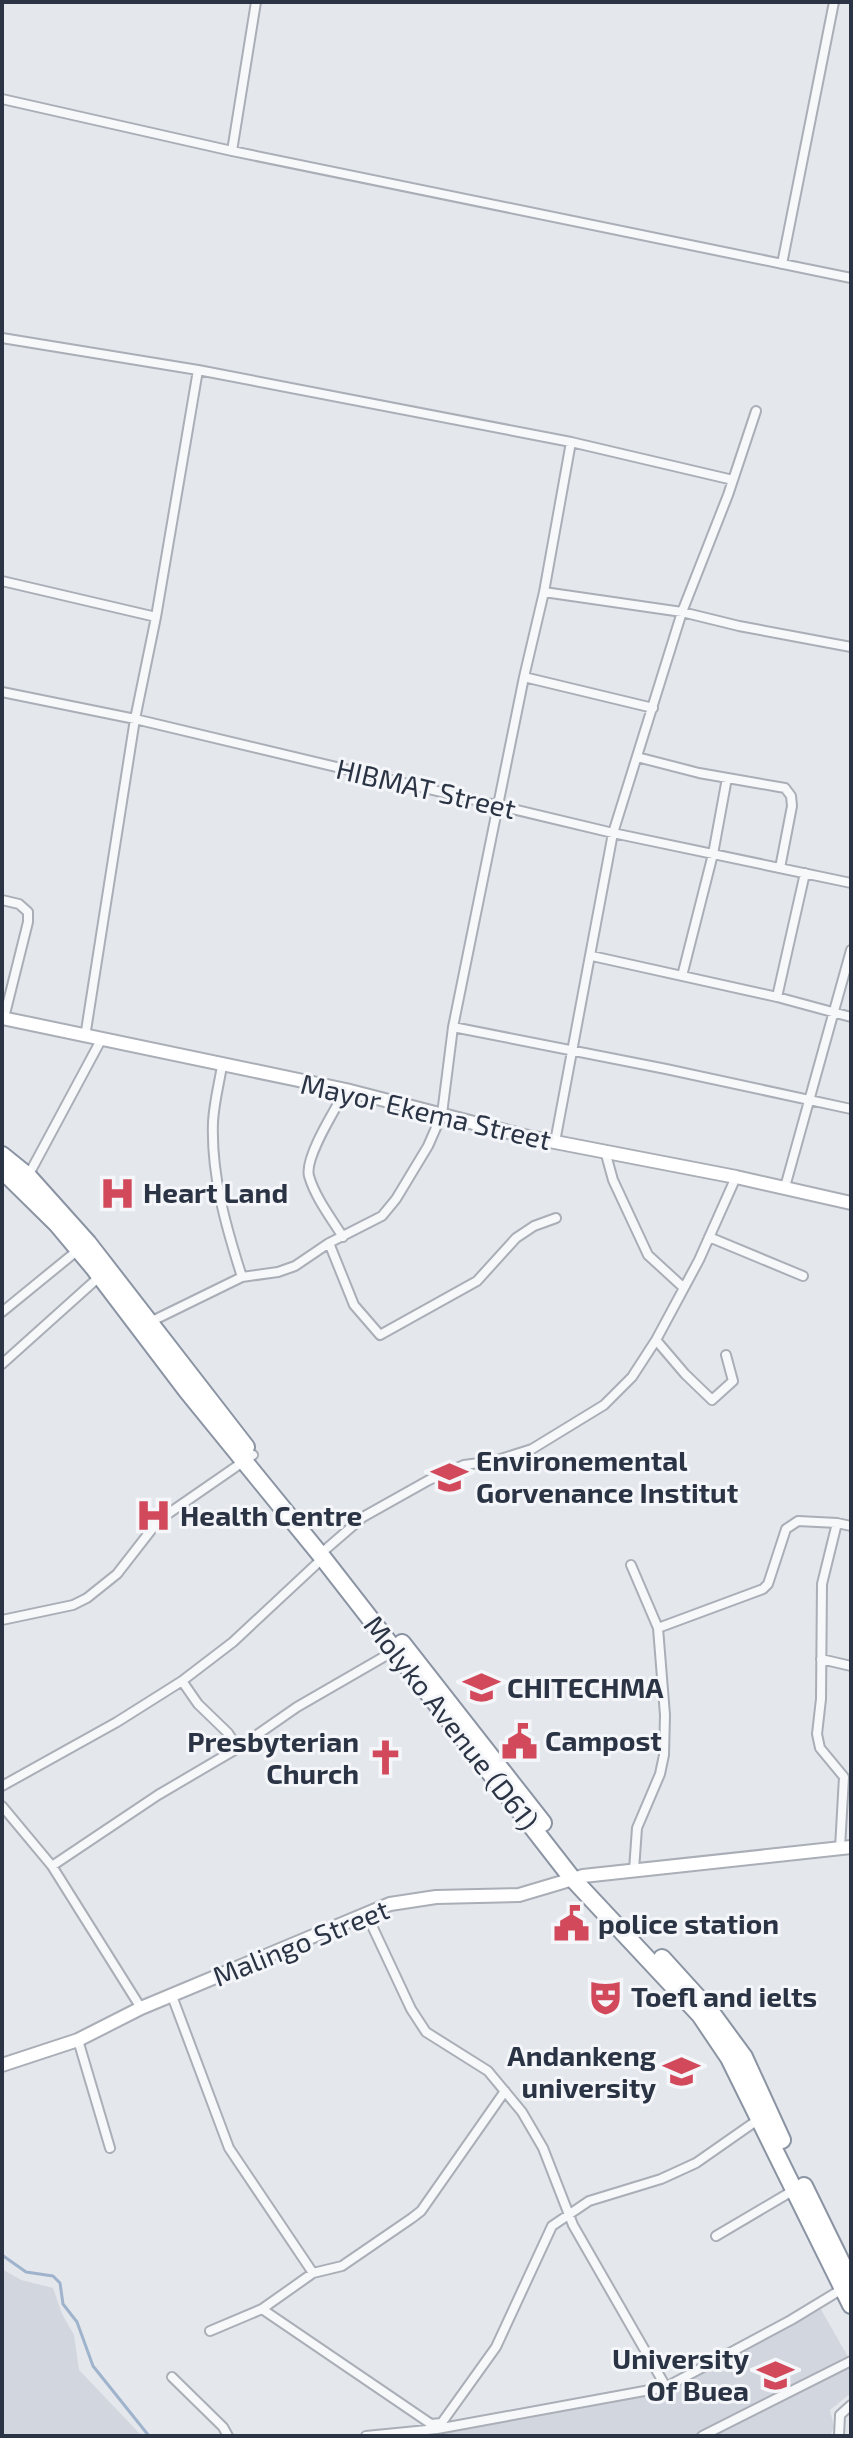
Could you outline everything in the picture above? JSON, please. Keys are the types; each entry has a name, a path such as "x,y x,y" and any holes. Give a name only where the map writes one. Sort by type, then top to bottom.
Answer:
{"highway":[{"name":"Molyko Avenue (D61)","path":"2,1155 28,1176 88,1243 249,1458"},
{"name":"Molyko Avenue (D61)","path":"2,1170 57,1224 249,1458 394,1651 577,1876 700,2015 729,2058 846,2285"},
{"name":"Molyko Avenue (D61)","path":"324,1554 453,1706 577,1876 678,1974 744,2057 846,2285 851,2305"}],"street":[{"path":"232,151 256,2"},
{"path":"782,264 834,2"},
{"path":"2,99 232,151 851,278"},
{"path":"2,338 198,370 571,442 733,480"},
{"path":"85,1037 135,719 156,617 198,370"},
{"path":"555,1142 613,833 682,612 756,411"},
{"path":"150,1322 242,1277 278,1272 295,1266 329,1243 382,1216 428,1146 442,1114 453,1027 544,592 571,442"},
{"path":"2,581 156,617"},
{"path":"544,592 682,612 851,647"},
{"path":"524,677 653,708"},
{"name":"HIBMAT Street","path":"2,692 135,719 613,833 851,883"},
{"path":"637,757 785,788 791,796 792,806 780,868"},
{"path":"682,976 713,854 727,778"},
{"path":"777,997 805,873"},
{"path":"2,900 19,904 28,912 3,1018"},
{"path":"785,1187 851,950"},
{"path":"592,956 777,997 851,1017"},
{"name":"Mayor Ekema Street","path":"3,1018 346,1090 555,1142 851,1203"},
{"path":"453,1027 851,1109"},
{"path":"28,1176 101,1040"},
{"path":"222,1066 213,1121 214,1144 223,1215 242,1277"},
{"path":"343,1237 309,1175 312,1156 346,1090"},
{"path":"605,1151 613,1180 648,1255 684,1288"},
{"path":"2,1786 117,1722 182,1681 233,1642 363,1517 429,1480 464,1465 494,1461 532,1449 604,1405 624,1387 656,1340 736,1177"},
{"path":"329,1243 354,1305 380,1335 477,1281 516,1238 534,1226 556,1218"},
{"path":"709,1237 803,1276"},
{"path":"2,1312 78,1250"},
{"path":"2,1364 99,1277"},
{"path":"656,1340 712,1400 733,1381 726,1355"},
{"path":"2,1620 73,1605 87,1598 117,1574 159,1520 249,1458"},
{"path":"658,1628 763,1589 768,1584 786,1529 798,1521 851,1526"},
{"path":"837,1523 822,1584 817,1741 844,1777 846,1847"},
{"path":"631,1565 658,1628 665,1715 664,1755 660,1774 637,1828 634,1870"},
{"path":"52,1866 297,1707 394,1651"},
{"path":"821,1659 851,1666"},
{"path":"182,1681 198,1704 228,1733 238,1748"},
{"path":"2,1806 52,1866 141,2008"},
{"name":"Malingo Street","path":"2,2065 78,2040 141,2008 390,1904 425,1898 519,1895 577,1876 846,1847"},
{"path":"366,1913 411,2009 426,2032 488,2071 514,2101 543,2148 573,2225 666,2387"},
{"path":"172,1996 229,2148 313,2273"},
{"path":"78,2040 110,2148"},
{"path":"210,2331 262,2309 313,2273 342,2266 381,2242 421,2211 505,2091"},
{"path":"440,2426 496,2347 552,2226 589,2201 670,2176 714,2153 759,2119"},
{"path":"716,2236 795,2189"},
{"path":"366,2436 666,2387 791,2320 846,2285"},
{"path":"262,2309 431,2424 440,2426"},
{"path":"702,2436 851,2361"},
{"path":"172,2377 223,2427 228,2436"},
{"path":"839,2436 839,2417 851,2405"}],"shaded area":[{"path":"2,2269 21,2280 53,2288 74,2335 79,2370 142,2436 2,2436"},
{"name":"University Of Buea","path":"819,2306 851,2362 851,2393 830,2410 834,2427 830,2436 400,2436 676,2388"}],"waterway":[{"path":"2,2255 26,2272 53,2276 60,2283 63,2304 77,2322 93,2366 149,2436"}],"place":[{"name":"Heart Land","path":"117,1193"},
{"name":"Environemental Gorvenance Institut","path":"450,1477"},
{"name":"Health Centre","path":"154,1516"},
{"name":"CHITECHMA","path":"481,1688"},
{"name":"Campost","path":"519,1741"},
{"name":"Presbyterian Church","path":"385,1758"},
{"name":"police station","path":"572,1924"},
{"name":"Toefl and ielts","path":"605,1997"},
{"name":"Andankeng university","path":"682,2072"},
{"name":"University Of Buea","path":"775,2375"}]}
